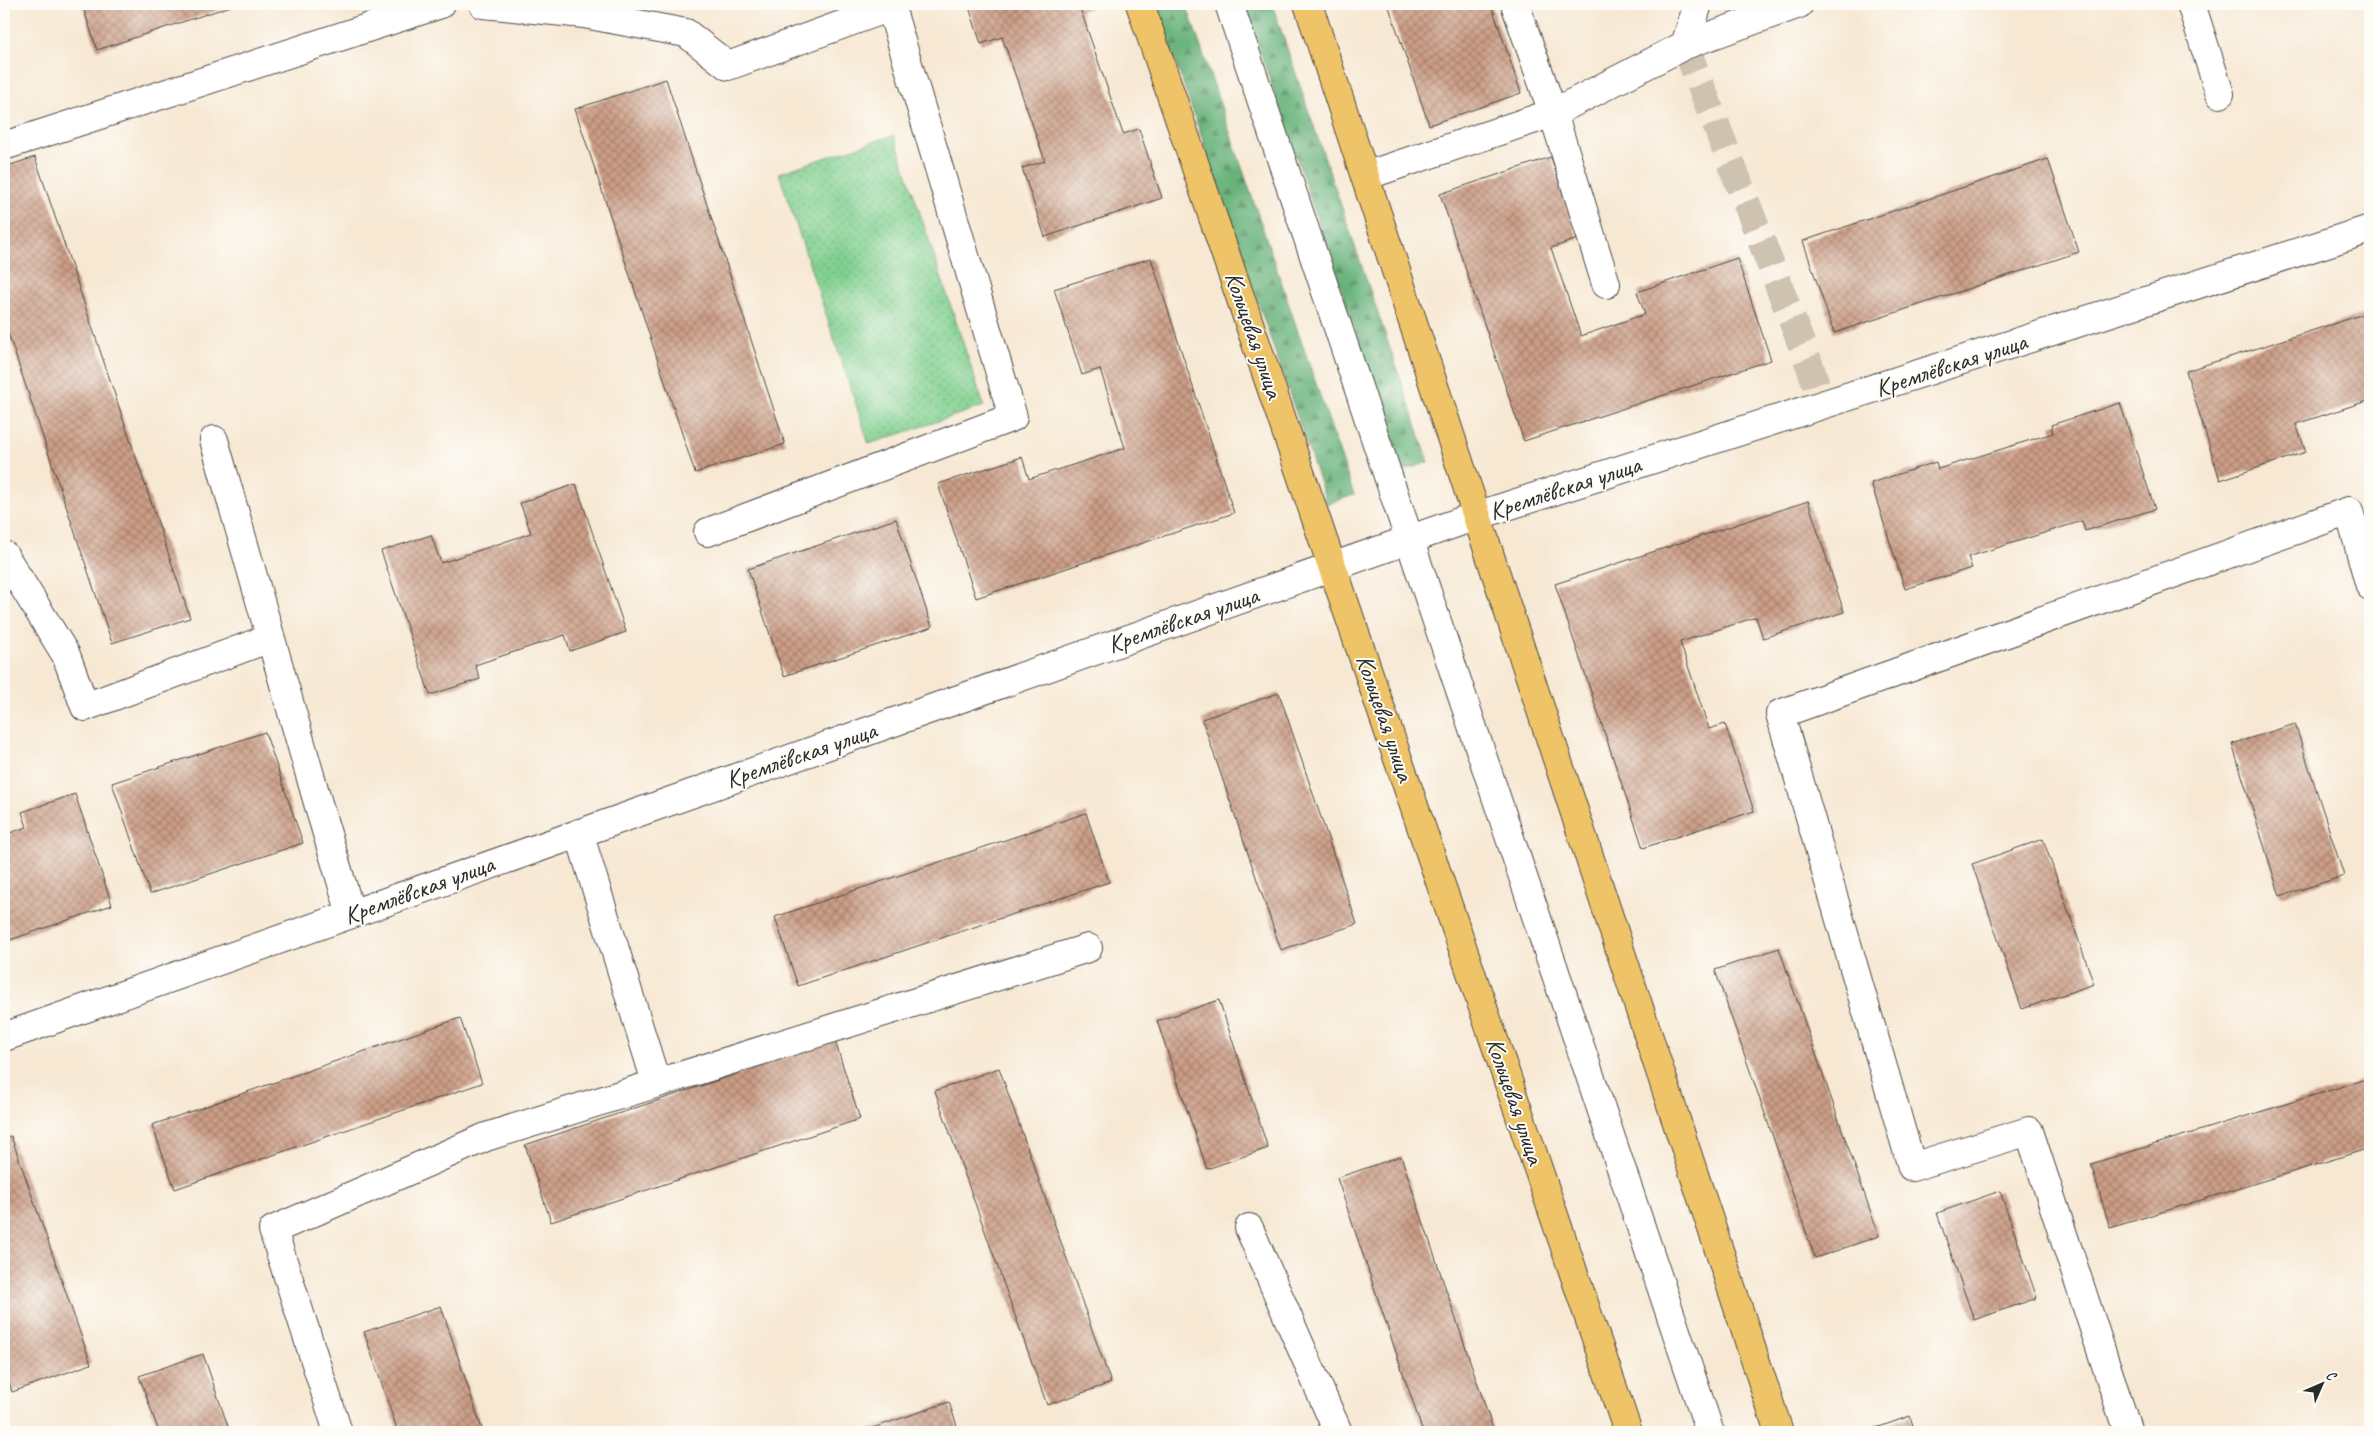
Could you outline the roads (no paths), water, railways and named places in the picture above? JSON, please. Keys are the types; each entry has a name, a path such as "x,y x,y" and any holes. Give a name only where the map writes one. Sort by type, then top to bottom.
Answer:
{"main road":[{"name":"Кольцевая улица","path":"1140,4 1628,1432"},
{"path":"1308,4 1779,1432"}],"street":[{"path":"4,146 441,4"},
{"path":"483,4 582,9 686,33 728,66 893,6 1013,417 708,532"},
{"path":"1229,4 1710,1432"},
{"path":"1515,4 1553,113 1606,284"},
{"path":"1685,45 1698,4"},
{"path":"1365,176 1553,113 1685,45 1799,4"},
{"path":"2192,4 2220,94"},
{"name":"Кремлёвская улица","path":"4,1037 1410,541 1476,516 2370,229"},
{"path":"214,440 270,638 352,914"},
{"path":"2128,1432 2029,1131 1912,1168 1780,714 2349,511 2370,586"},
{"path":"4,555 66,656 85,707 270,638"},
{"path":"579,833 656,1082"},
{"path":"338,1432 273,1230 486,1137 656,1082 1088,948"},
{"path":"1249,1228 1338,1432"}],"tunnel":[{"path":"1685,45 1810,366 1823,406"}]}
